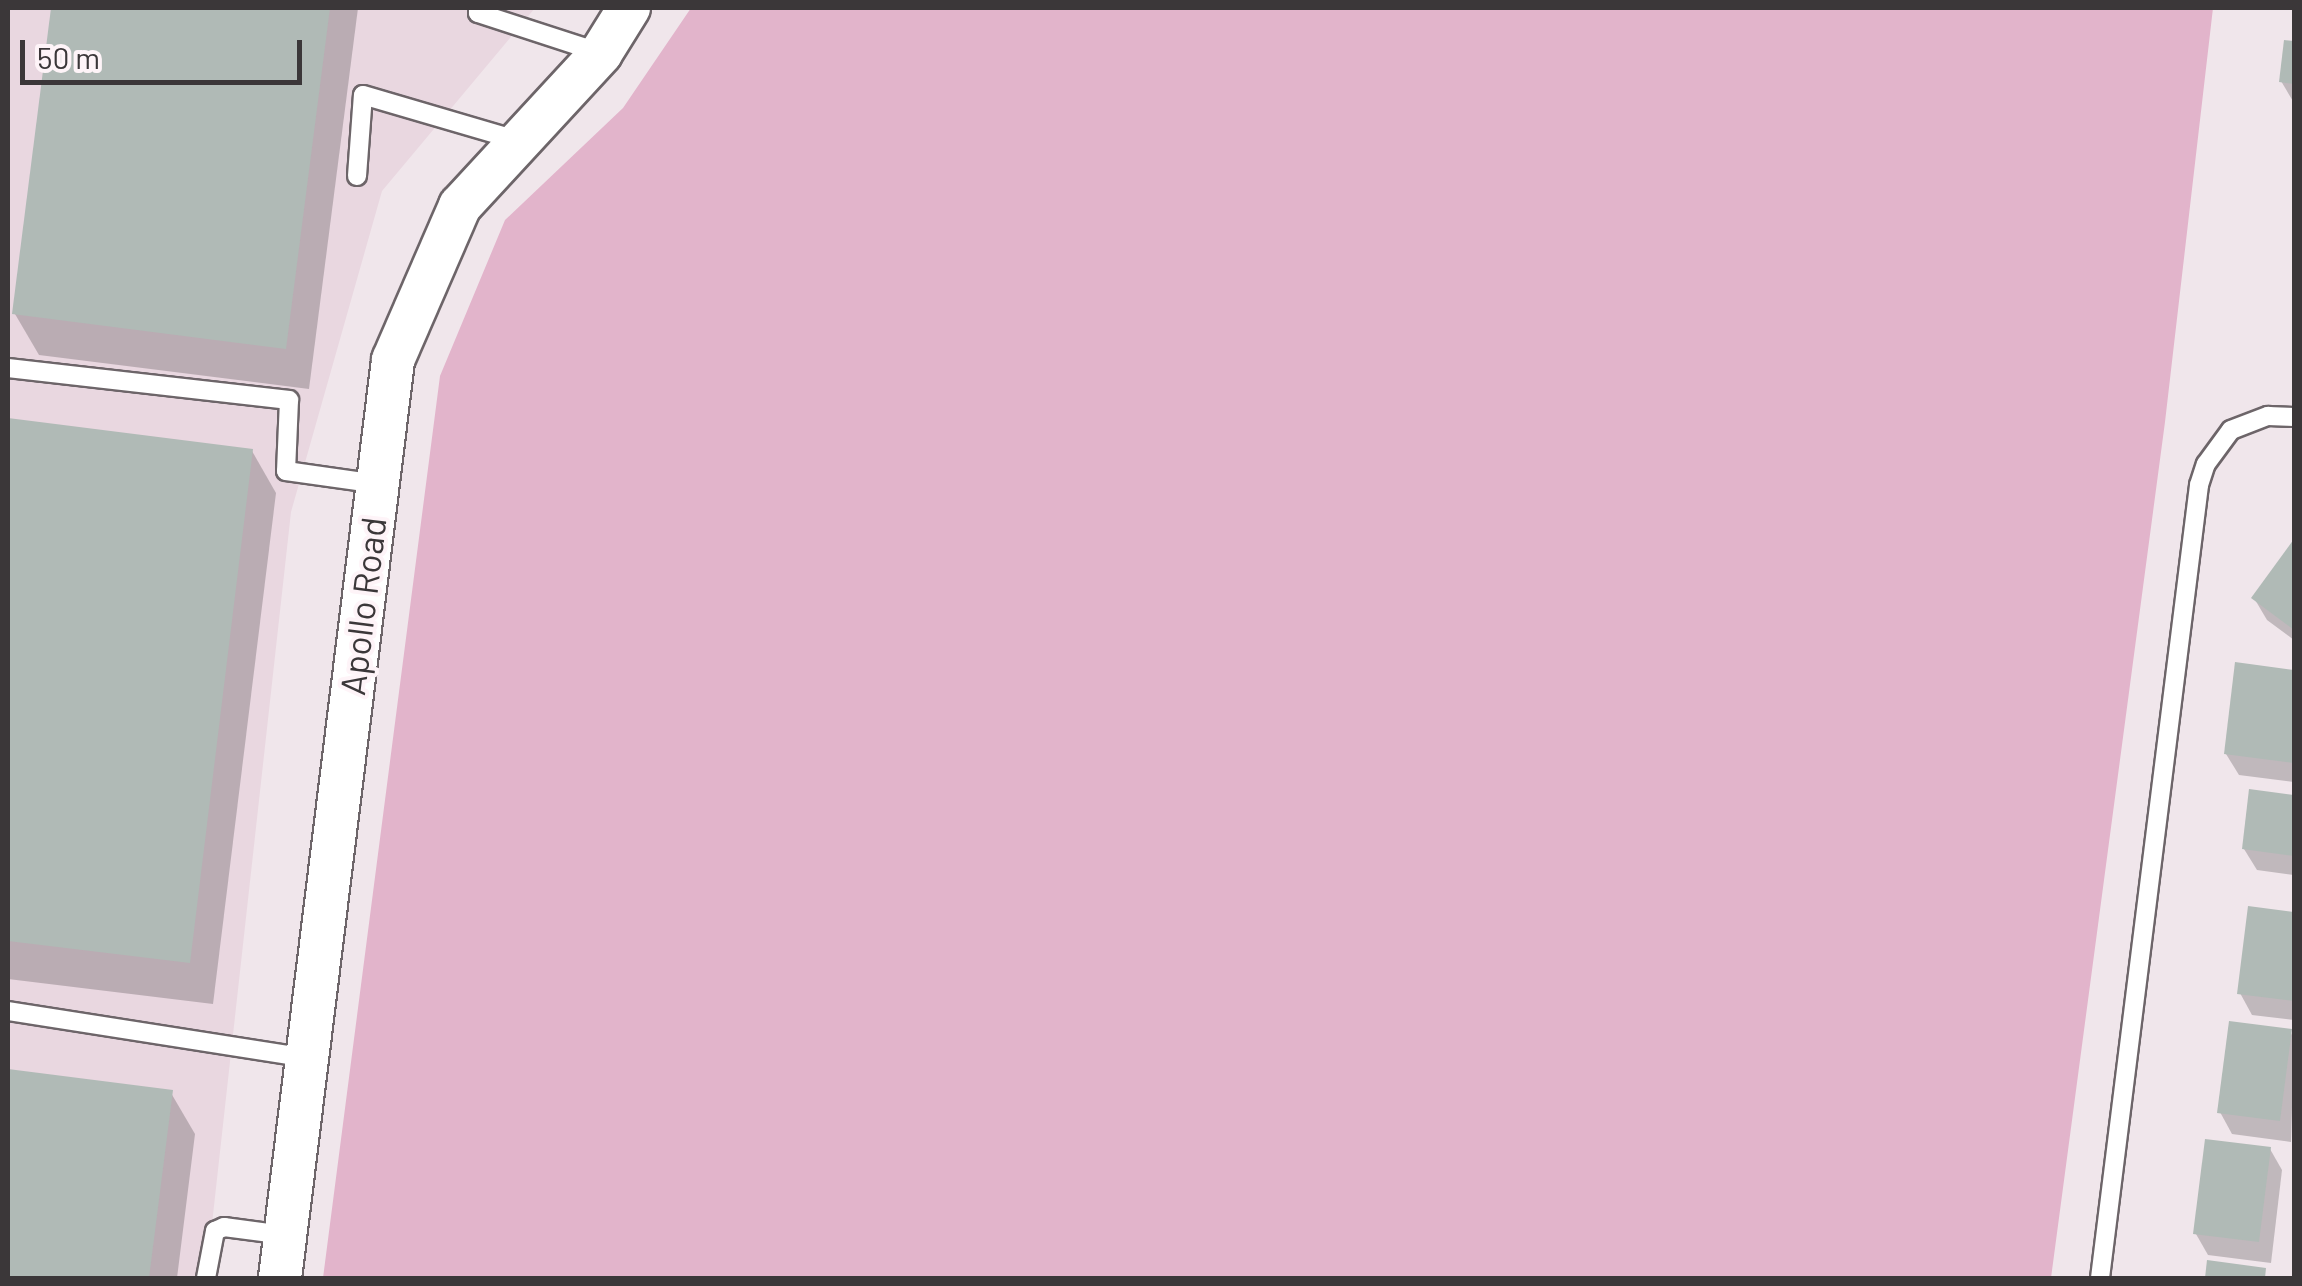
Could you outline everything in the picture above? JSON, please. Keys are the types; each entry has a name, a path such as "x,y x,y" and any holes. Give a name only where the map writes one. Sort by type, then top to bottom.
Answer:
{"street":[{"name":"Apollo Road","path":"280,1278 393,360 460,206 601,54 629,8"}],"lane":[{"path":"478,8 478,13 601,54"},
{"path":"357,176 363,95 520,141"},
{"path":"8,368 289,400 286,471 378,484"},
{"path":"2100,1278 2198,485 2206,464 2231,430 2268,416 2294,417"},
{"path":"8,1010 307,1058"},
{"path":"206,1278 215,1231 224,1227 285,1235"}],"shaded area":[{"path":"8,8 535,8 382,191 291,512 206,1278 8,1278"},
{"path":"691,8 2213,8 2165,422 2051,1278 323,1278 440,376 505,220 623,108"}],"building":[{"path":"51,8 330,8 286,349 12,314"},
{"path":"2284,40 2294,41 2294,84 2279,82"},
{"path":"8,418 253,449 190,963 8,941"},
{"path":"2294,539 2294,630 2251,598"},
{"path":"2235,662 2294,670 2294,763 2224,754"},
{"path":"2249,789 2294,795 2294,856 2242,849"},
{"path":"2248,906 2294,912 2294,1001 2237,994"},
{"path":"2229,1021 2292,1029 2280,1121 2217,1113"},
{"path":"8,1069 173,1090 149,1278 8,1278"},
{"path":"2205,1139 2271,1147 2259,1242 2193,1234"},
{"path":"2207,1260 2266,1268 2265,1278 2205,1278"}]}
